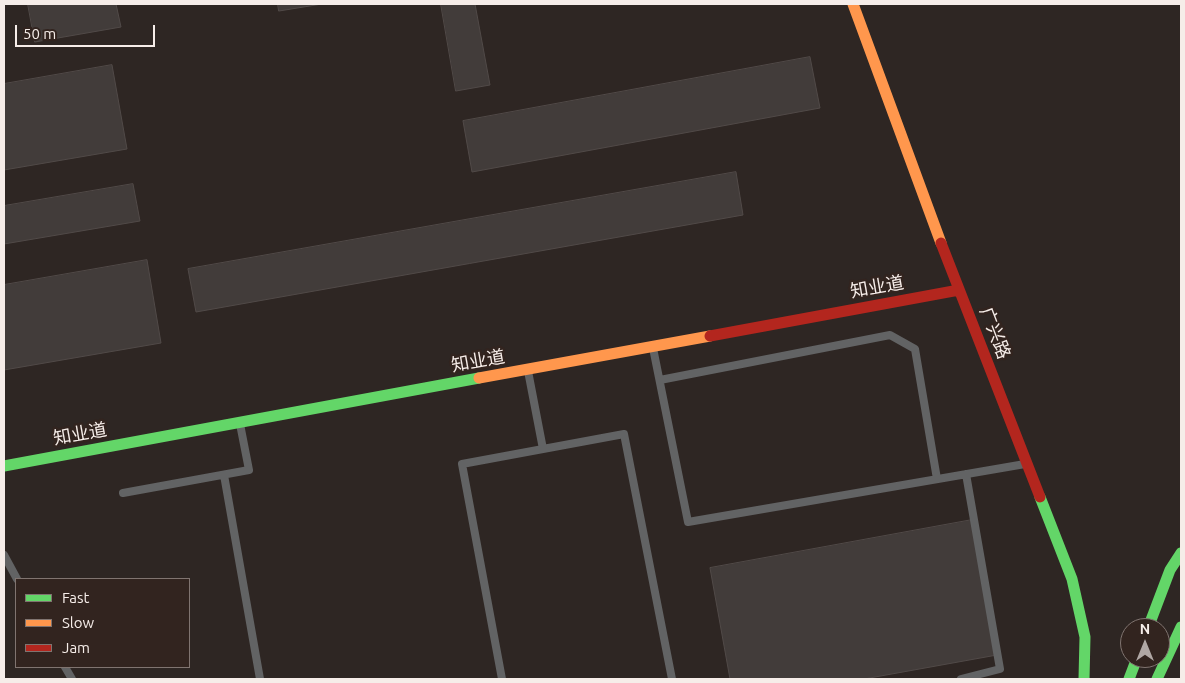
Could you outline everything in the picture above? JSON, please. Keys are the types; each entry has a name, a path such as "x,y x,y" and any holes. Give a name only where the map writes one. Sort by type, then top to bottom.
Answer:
{"main road":[{"name":"广兴路","path":"853,4 959,290 1072,580 1085,637 1084,679"},
{"name":"知业道","path":"4,466 959,290"},
{"path":"1152,618 1170,570 1181,552"},
{"path":"1157,679 1181,627"}],"lane":[{"path":"660,380 890,335 915,349 937,479"},
{"path":"653,346 688,522 1026,464"},
{"path":"528,369 542,449"},
{"path":"123,493 249,470 240,422"},
{"path":"502,679 462,464 624,434 672,679"},
{"path":"961,679 1000,669 966,474"},
{"path":"224,475 260,679"},
{"path":"4,555 16,578"},
{"path":"66,668 72,679"}],"building":[{"path":"28,4 116,4 121,27 35,42"},
{"path":"278,4 322,4 279,11"},
{"path":"441,4 475,4 490,85 456,91"},
{"path":"810,57 820,108 472,172 463,121"},
{"path":"112,65 127,149 4,170 4,84"},
{"path":"736,172 743,215 196,312 188,269"},
{"path":"133,184 140,221 4,244 4,206"},
{"path":"147,260 161,343 4,370 4,285"},
{"path":"972,520 997,655 864,679 730,679 710,568"}],"traffic: fast":[{"path":"4,466 479,378"},
{"path":"1040,497 1072,579 1085,637 1084,679"},
{"path":"1152,618 1170,570 1181,553"},
{"path":"1157,679 1181,627"},
{"path":"1129,679 1133,668"}],"traffic: slow":[{"path":"853,4 941,243"},
{"path":"479,378 710,336"}],"traffic: jam":[{"path":"941,243 1040,497"},
{"path":"710,336 959,290"}]}
